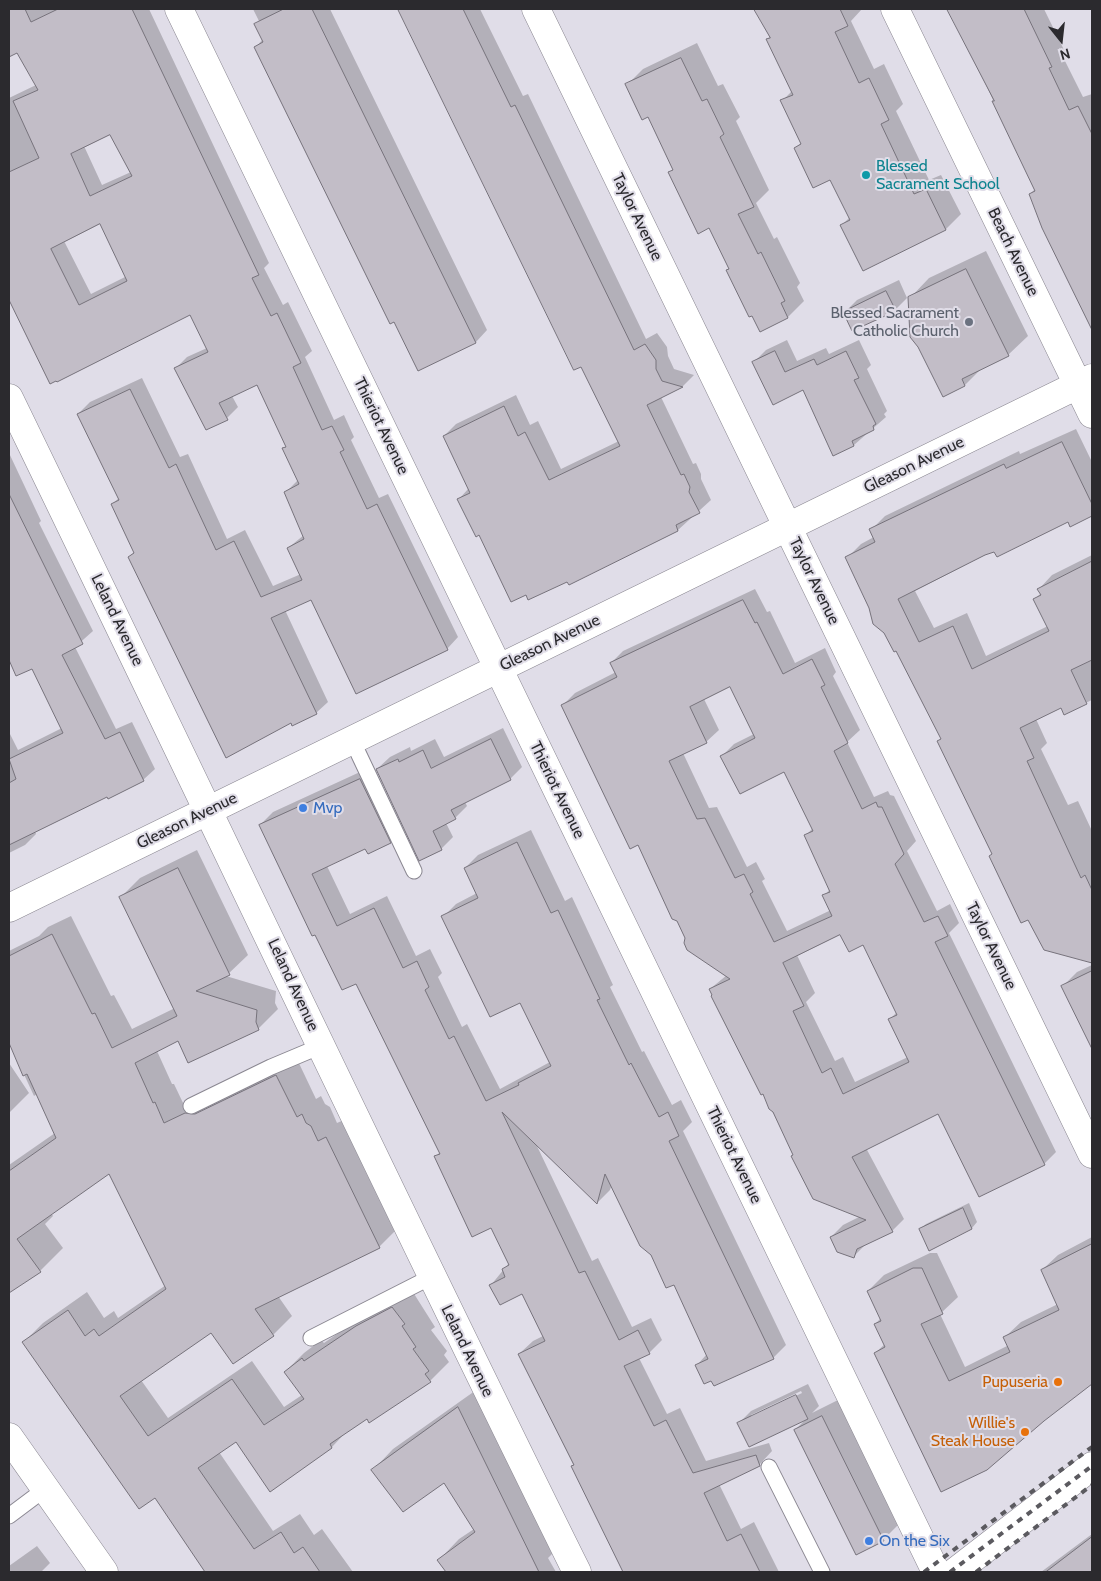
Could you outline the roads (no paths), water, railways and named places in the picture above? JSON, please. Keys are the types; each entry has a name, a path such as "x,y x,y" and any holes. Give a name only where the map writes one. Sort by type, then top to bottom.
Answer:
{"street":[{"name":"Thieriot Avenue","path":"179,9 936,1572"},
{"name":"Taylor Avenue","path":"536,9 1092,1154"},
{"name":"Beach Avenue","path":"895,9 1085,382 1092,414"},
{"name":"Gleason Avenue","path":"9,908 1085,382"},
{"name":"Leland Avenue","path":"9,398 209,810 431,1277 577,1572"},
{"path":"9,1437 104,1572"},
{"path":"955,1572 1092,1466"}],"lane":[{"path":"352,740 414,871"},
{"path":"191,1106 271,1066 321,1046"},
{"path":"311,1338 431,1277"},
{"path":"769,1467 822,1572"},
{"path":"9,1516 45,1489"}],"railway":[{"path":"924,1572 1092,1447"},
{"path":"950,1572 1092,1466"},
{"path":"976,1572 1092,1485"}],"place":[{"name":"Blessed Sacrament School","path":"866,175"},
{"name":"Blessed Sacrament Catholic Church","path":"969,322"},
{"name":"Mvp","path":"303,808"},
{"name":"Pupuseria","path":"1058,1382"},
{"name":"Willie's Steak House","path":"1025,1432"},
{"name":"On the Six","path":"869,1541"}]}
